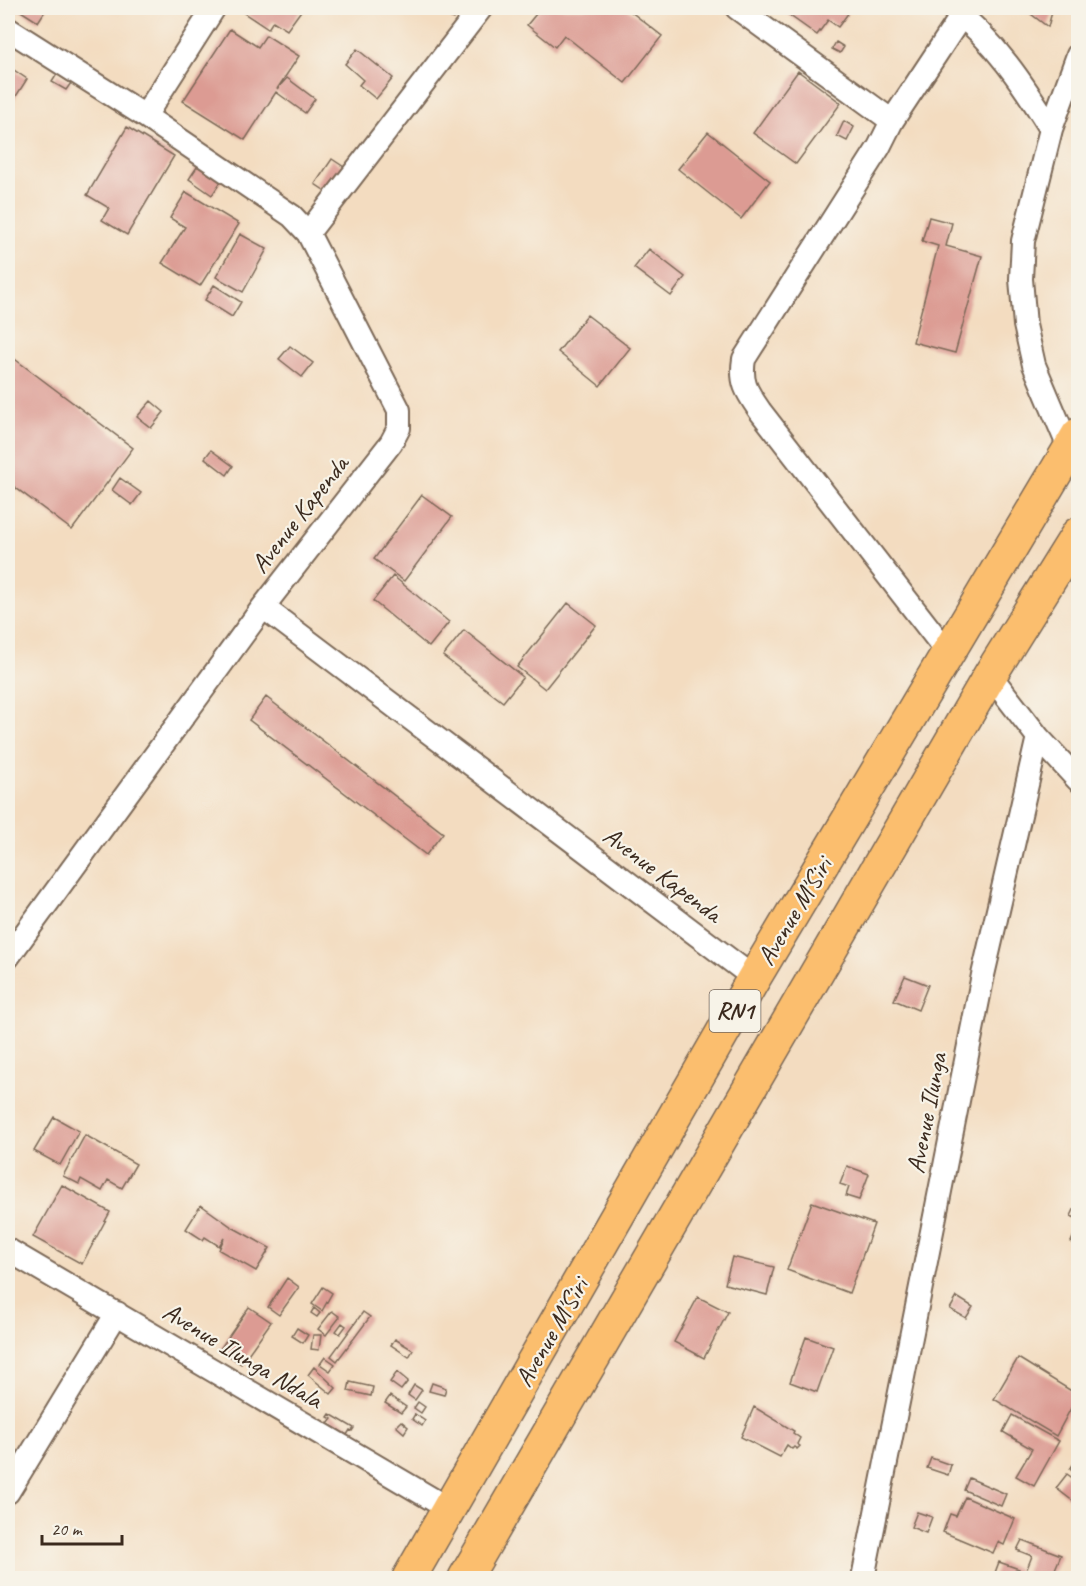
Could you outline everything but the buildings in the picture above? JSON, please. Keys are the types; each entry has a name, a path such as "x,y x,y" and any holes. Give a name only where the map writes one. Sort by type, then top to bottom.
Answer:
{"highway":[{"name":"Avenue M'Siri","path":"409,1578 754,978 948,653 1076,449"},
{"name":"Avenue M'Siri","path":"465,1578 990,675 1078,534"}],"street":[{"path":"145,116 214,8"},
{"path":"309,233 481,8"},
{"path":"737,8 892,121"},
{"path":"948,653 760,411 746,390 742,373 744,359 879,147 957,11 993,47 1019,78 1051,129"},
{"name":"Avenue Kapenda","path":"8,28 145,116 292,216 309,233 399,410 399,428 391,443 263,607 754,978"},
{"path":"1076,449 1034,364 1025,325 1021,279 1023,241 1051,129 1078,55"},
{"path":"8,957 263,607"},
{"path":"990,675 1038,737 1078,780"},
{"name":"Avenue Ilunga","path":"863,1578 983,975 1038,737"},
{"name":"Avenue Ilunga Ndala","path":"8,1250 449,1509"},
{"path":"8,1492 117,1313"}]}
